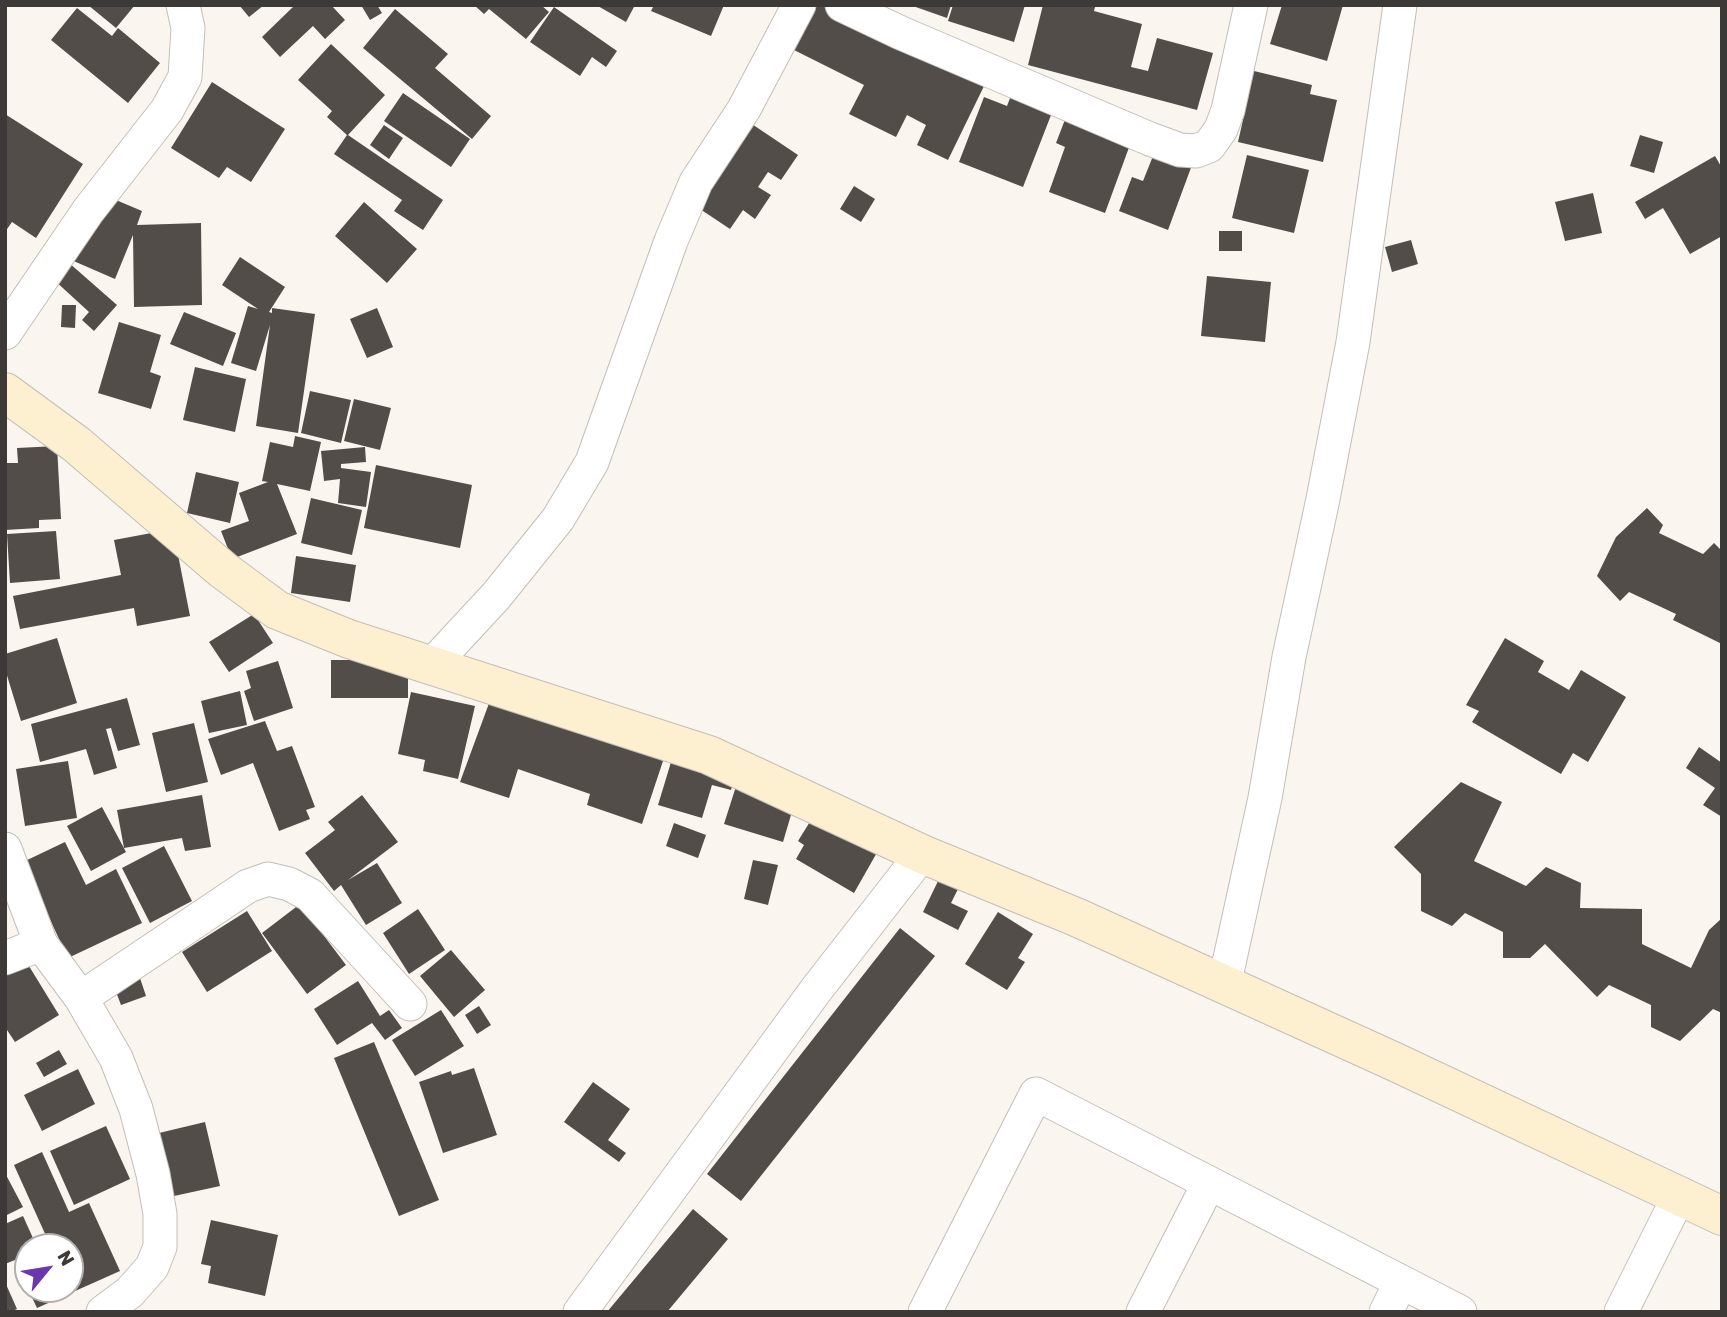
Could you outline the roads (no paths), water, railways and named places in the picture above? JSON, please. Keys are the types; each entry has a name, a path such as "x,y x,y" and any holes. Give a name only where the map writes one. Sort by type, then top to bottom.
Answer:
{"street":[{"path":"5,333 88,211 167,110 185,77 187,28 183,5"},
{"path":"432,665 496,596 558,519 592,462 671,241 696,182 744,109 799,5"},
{"path":"842,5 1150,139 1180,150 1195,152 1209,146 1221,129 1228,110 1251,5"},
{"path":"1224,986 1265,798 1289,657 1353,342 1401,5"},
{"path":"5,391 76,444 222,570 276,610 349,639 709,755 922,854 1076,917 1393,1061 1722,1216"},
{"path":"5,849 41,944 81,998 116,1058 136,1109 153,1174 160,1214 160,1247 152,1267 130,1292 103,1312"},
{"path":"580,1312 816,990 922,854"},
{"path":"81,998 248,886 268,879 289,884 310,895 410,1004"},
{"path":"5,958 41,944"},
{"path":"925,1312 1036,1094 1460,1312"},
{"path":"1143,1312 1209,1183"},
{"path":"1620,1312 1679,1196"},
{"path":"1386,1312 1401,1282"}]}
